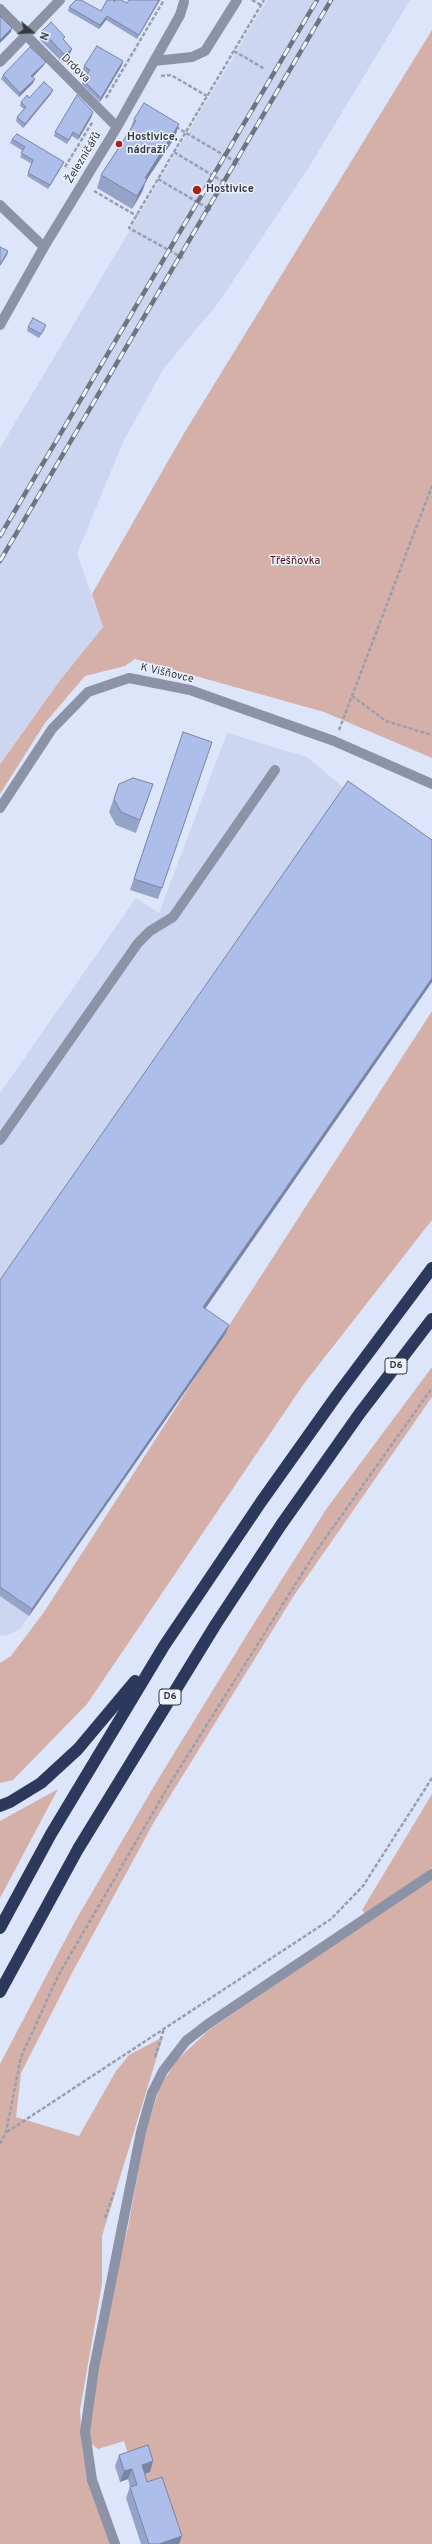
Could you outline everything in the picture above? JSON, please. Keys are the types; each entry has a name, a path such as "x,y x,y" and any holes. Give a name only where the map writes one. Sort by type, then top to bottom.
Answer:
{"highway":[{"path":"0,1928 51,1834 164,1646 323,1414 432,1268"},
{"name":"D6","path":"0,1992 78,1848 216,1624 281,1525 360,1413 432,1319"},
{"path":"0,1806 10,1802 40,1783 78,1749 164,1646"}],"street":[{"path":"0,62 60,0"},
{"path":"154,61 199,55 209,46 237,0"},
{"name":"Železničářů","path":"0,325 44,247 117,127 180,15 185,1"},
{"name":"Drdova","path":"0,9 117,127"},
{"path":"0,205 44,247"},
{"name":"K Višňovce","path":"0,808 52,729 88,692 129,678 190,690 334,741 432,784"},
{"path":"0,1140 138,943 150,932 173,917 275,770"},
{"path":"115,2544 92,2480 85,2432 94,2368 141,2132 152,2093 163,2071 186,2041 208,2024 432,1874"}],"path":[{"path":"65,167 164,0"},
{"path":"252,0 261,5"},
{"path":"183,258 129,228 264,0"},
{"path":"234,51 266,69"},
{"path":"158,76 171,75 207,96"},
{"path":"173,126 239,164"},
{"path":"174,152 227,184"},
{"path":"158,179 212,210"},
{"path":"92,190 137,216"},
{"path":"334,741 432,486"},
{"path":"352,696 386,721 432,735"},
{"path":"0,2144 6,2132 21,2057 58,1976 168,1784 316,1550 432,1388"},
{"path":"6,2132 331,1919 363,1886 432,1778"}],"shaded area":[{"path":"267,0 410,0 309,167 219,302 164,368 123,442 77,554 103,627 61,679 0,763 0,448"},
{"path":"227,733 307,757 345,789 432,849 432,982 201,1314 226,1333 20,1629 6,1636 0,1635 0,1093 136,898 159,913"}],"green space":[{"name":"Třešňovka","path":"432,30 432,758 324,712 135,659 125,666 85,676 45,723 0,794 0,764 61,679 103,627 92,594 183,435"},
{"path":"432,1011 432,1220 303,1385 87,1704 13,1780 0,1783 0,1663 11,1656 44,1612"},
{"path":"432,1367 432,1397 293,1597 154,1822 71,1975 21,2073 16,2117 79,2136 116,2071 129,2055 163,2037 102,2236 102,2284 80,2410 82,2448 86,2471 111,2544 0,2544 0,2064 73,1925 157,1781 256,1620 327,1508"},
{"path":"58,1789 0,1898 0,1821"},
{"path":"432,1794 432,1868 366,1915 362,1910"},
{"path":"432,1878 432,2544 177,2544 143,2492 138,2476 149,2472 128,2454 124,2441 98,2449 89,2442 88,2431 105,2321 128,2227 146,2131 159,2089 176,2061 209,2030"}],"building":[{"path":"76,0 81,0 101,11 107,0 121,0 127,3 129,0 159,0 139,35 107,16 100,25 69,7"},
{"path":"0,16 12,28 0,40"},
{"path":"51,22 65,37 63,39 72,49 65,55 42,31"},
{"path":"97,46 123,61 101,98 83,80 90,70 84,66"},
{"path":"30,47 46,62 31,76 35,79 20,93 3,75"},
{"path":"44,82 53,90 25,124 17,117 26,107 21,102 27,95 29,98"},
{"path":"77,95 93,112 79,136 73,132 69,140 55,132"},
{"path":"144,103 179,124 145,178 147,179 137,196 101,175 136,121 134,119"},
{"path":"17,134 64,162 50,185 28,173 33,160 21,153 25,147 12,139"},
{"path":"0,247 8,251 0,265"},
{"path":"33,318 46,325 41,334 28,327"},
{"path":"183,732 212,742 162,888 134,879"},
{"path":"133,778 153,784 140,820 121,812 114,799 119,784"},
{"path":"348,781 432,840 432,978 203,1307 229,1325 32,1609 0,1587 0,1280"},
{"path":"148,2445 153,2461 142,2465 147,2482 162,2477 182,2536 159,2544 149,2544 130,2487 137,2485 132,2469 124,2471 119,2455"}],"railway":[{"path":"0,536 317,0"},
{"path":"0,561 331,0"}],"place":[{"name":"Hostivice, nádraží","path":"119,144"},
{"name":"Hostivice","path":"197,190"}]}
